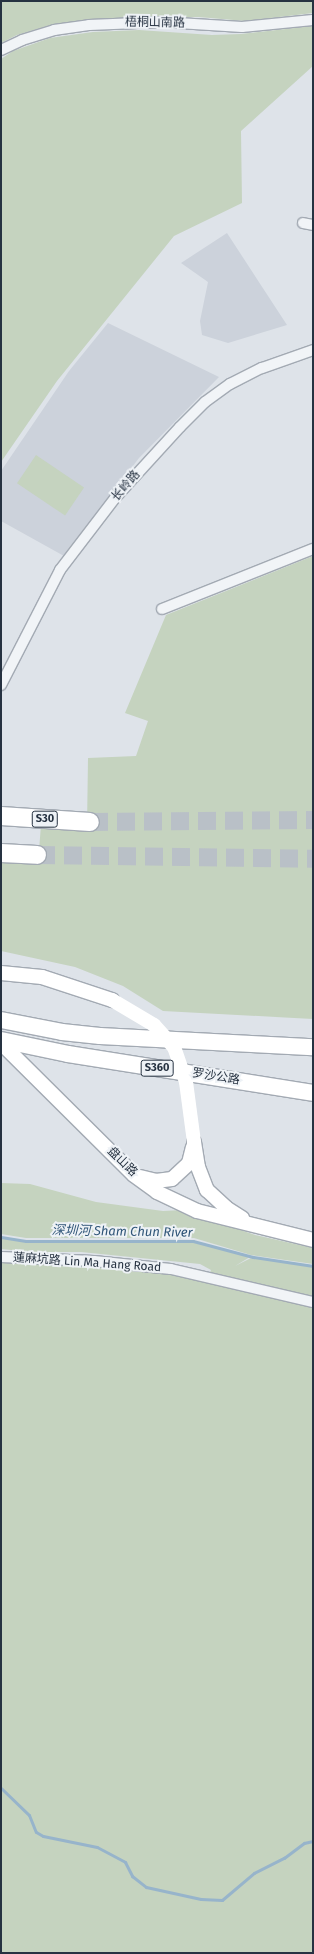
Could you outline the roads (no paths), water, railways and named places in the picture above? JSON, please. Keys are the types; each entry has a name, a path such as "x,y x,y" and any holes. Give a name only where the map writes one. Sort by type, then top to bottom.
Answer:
{"highway":[{"name":"S30","path":"1,816 90,822"},
{"path":"1,853 37,855"}],"main road":[{"name":"盘山路","path":"6,973 48,979 112,1000 143,1016 165,1035 174,1047 186,1082 194,1142 202,1180 215,1199 238,1216 274,1230"},
{"path":"1,1020 62,1032 100,1036 313,1047"},
{"name":"盘山路","path":"1,1041 134,1175 157,1192 183,1206 313,1240"},
{"name":"罗沙公路","path":"1,1041 68,1054 313,1092"},
{"path":"134,1175 156,1182 172,1179 189,1163 194,1142"}],"street":[{"name":"梧桐山南路","path":"1,50 22,40 54,30 89,25 162,22 242,27 313,20"},
{"name":"长岭路","path":"1,685 60,570 115,498 180,427 204,402 230,384 262,368 313,350"},
{"path":"162,609 313,549"},
{"name":"蓮麻坑路 Lin Ma Hang Road","path":"1,1257 94,1261 171,1269 313,1302"}],"waterway":[{"name":"深圳河 Sham Chun River","path":"1,1237 26,1241 193,1241 253,1257 313,1266"},
{"path":"1,1788 29,1815 36,1832 43,1836 97,1847 125,1862 132,1876 146,1887 201,1899 222,1900 254,1873 284,1858 304,1843 313,1841"}],"tunnel":[{"path":"90,822 313,820"},
{"path":"37,855 313,859"}]}
